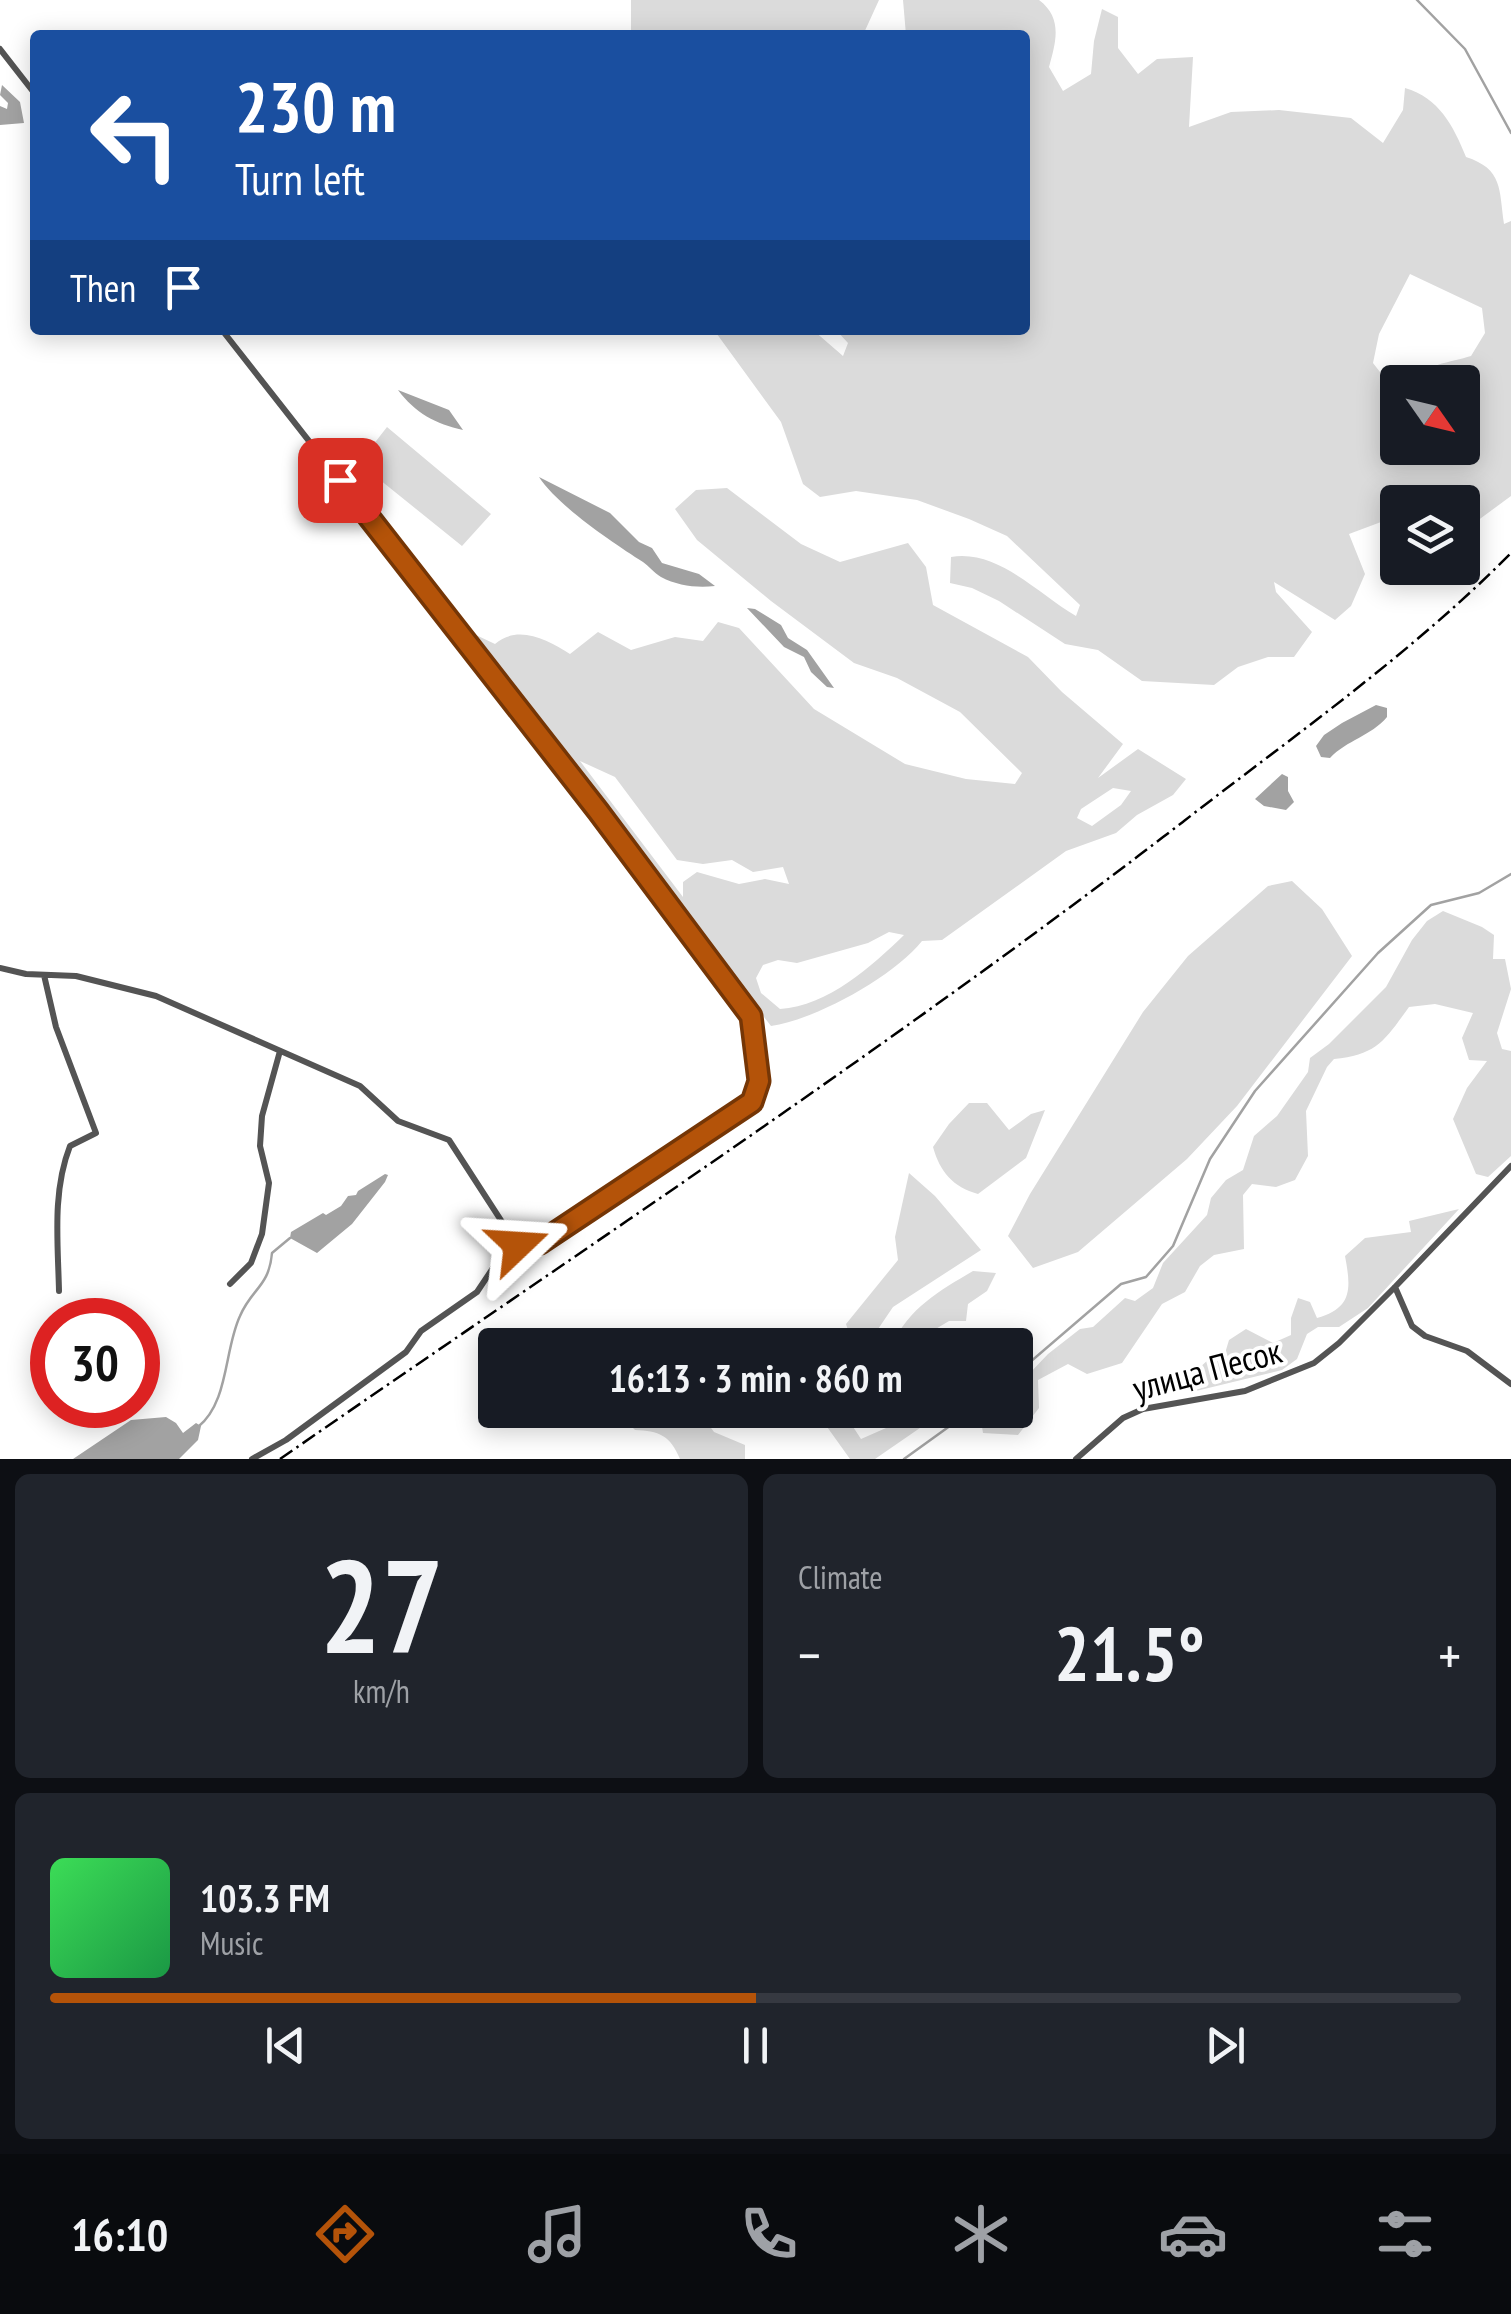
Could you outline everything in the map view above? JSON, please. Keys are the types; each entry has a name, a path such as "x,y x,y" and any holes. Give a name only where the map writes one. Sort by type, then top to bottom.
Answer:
{"street":[{"path":"0,49 30,88"},
{"path":"226,335 587,796 751,1016 759,1081 752,1102 540,1243 518,1245 493,1268 476,1292 422,1331 406,1352 286,1440 252,1459"},
{"path":"0,968 76,976 156,996 360,1086 398,1121 449,1140 518,1245"},
{"path":"44,975 56,1027 96,1133 70,1146 63,1164 57,1220 59,1290"},
{"path":"230,1284 251,1263 262,1234 269,1183 260,1146 262,1116 280,1051"},
{"name":"улица Песок","path":"1076,1459 1123,1418 1144,1409 1245,1391 1314,1363 1395,1287 1511,1166"},
{"path":"1395,1287 1412,1326 1425,1336 1468,1351 1511,1384"}],"shaded area":[{"path":"631,0 879,0 865,30 631,30"},
{"path":"903,0 1039,0 1055,23 1049,67 1063,91 1091,74 1102,9 1118,17 1118,48 1138,74 1157,59 1193,57 1189,127 1231,112 1279,110 1351,118 1383,143 1403,110 1405,88 1436,106 1466,157 1493,174 1500,191 1504,224 1511,221 1511,496 1480,519 1480,485 1380,485 1380,522 1349,534 1365,574 1351,606 1335,620 1274,582 1276,592 1312,632 1294,657 1268,657 1238,667 1214,685 1142,681 1098,650 1065,644 999,601 950,583 951,557 985,560 1017,575 1076,616 1080,605 1007,536 917,500 856,491 820,497 803,484 781,422 718,335 819,335 843,356 848,343 841,335 1030,335 1030,30 906,30"},
{"path":"2,85 20,102 24,123 0,125 0,106 7,109 8,103 0,95"},
{"path":"398,390 449,410 463,430 427,416"},
{"path":"387,427 491,514 462,546 359,463"},
{"path":"539,477 610,513 639,542 652,548 662,563 699,574 715,586 688,586 661,577 572,512"},
{"path":"727,488 801,544 840,562 908,543 926,567 933,605 1028,657 1123,744 1098,778 1138,749 1186,779 1173,795 1137,815 1116,833 1066,851 942,940 922,941 874,982 810,1015 771,1026 476,635 495,644 513,635 533,636 570,654 598,632 631,650 675,637 703,641 718,622 739,628 814,709 905,764 966,779 1015,784 1022,773 960,712 897,678 854,663 697,540 675,509 696,490","holes":["580,761 615,777 677,860 703,864 732,860 753,872 783,867 789,884 765,879 739,884 697,872 683,882 683,897","1113,788 1131,791 1121,805 1092,826 1077,818 1081,809","889,932 904,935 863,971 815,1001 780,1009 761,993 756,978 763,965 778,960 797,963 868,943"]},
{"path":"747,608 781,625 788,638 807,650 834,688 827,687 811,672 804,657 784,647"},
{"path":"1376,705 1387,708 1387,717 1381,723 1330,758 1321,757 1316,746 1324,735"},
{"path":"1282,774 1288,777 1288,791 1294,802 1286,810 1264,806 1255,799"},
{"path":"1292,881 1322,909 1352,956 1237,1106 1187,1159 1078,1252 1033,1268 1008,1236 1143,1012 1188,956 1268,886"},
{"path":"1443,911 1482,927 1494,935 1493,959 1505,959 1511,989 1497,1033 1502,1049 1511,1051 1511,1156 1488,1177 1476,1174 1453,1119 1467,1088 1487,1061 1469,1060 1462,1038 1473,1013 1435,1004 1409,1007 1379,1044 1360,1054 1334,1059 1327,1067 1306,1111 1308,1156 1295,1180 1276,1187 1252,1184 1243,1195 1244,1249 1214,1255 1200,1266 1185,1292 1162,1304 1122,1363 1087,1374 1068,1364 1038,1380 1039,1408 1033,1416 1033,1370 1080,1329 1093,1327 1125,1298 1135,1301 1153,1288 1163,1263 1207,1215 1211,1198 1226,1180 1243,1170 1254,1136 1277,1116 1308,1072 1310,1058 1386,987 1427,921"},
{"path":"969,1103 987,1103 1009,1130 1031,1114 1045,1110 1026,1158 978,1194 949,1177 933,1147"},
{"path":"909,1173 935,1196 981,1250 893,1307 879,1328 847,1328 846,1324 898,1260 895,1237"},
{"path":"385,1174 385,1182 352,1224 317,1253 290,1238 291,1232 341,1206 348,1196 356,1195"},
{"path":"1459,1209 1368,1308 1339,1327 1318,1327 1307,1334 1297,1359 1282,1370 1196,1391 1192,1382 1198,1369 1209,1359 1223,1360 1229,1340 1246,1329 1273,1343 1291,1335 1291,1318 1298,1298 1310,1302 1317,1318 1337,1309 1347,1295 1345,1256 1365,1238 1411,1232 1409,1221"},
{"path":"973,1271 996,1273 987,1291 968,1304 966,1321 949,1321 937,1328 902,1328 937,1293"},
{"path":"160,1418 176,1423 183,1433 196,1423 201,1426 198,1440 179,1459 73,1459 119,1428 160,1428"},
{"path":"711,1428 745,1445 745,1459 680,1459 668,1440 657,1433 635,1430"},
{"path":"828,1428 854,1428 861,1439 886,1428 920,1428 875,1459 850,1459"},
{"path":"982,1428 1023,1428 1018,1435 983,1433"}],"waterway":[{"path":"1417,0 1465,49 1511,133"},
{"path":"1033,1360 1121,1284 1146,1277 1173,1246 1210,1159 1255,1091 1378,953 1431,905 1479,893 1511,874"},
{"path":"198,1427 221,1390 240,1316 264,1280 272,1253 290,1238"},
{"path":"904,1459 947,1428"}],"railway":[{"path":"280,1459 736,1146 1074,904 1393,659 1511,553"}],"route":[{"path":"340,480 598,811 751,1016 759,1081 752,1102 540,1243 518,1245"}]}
